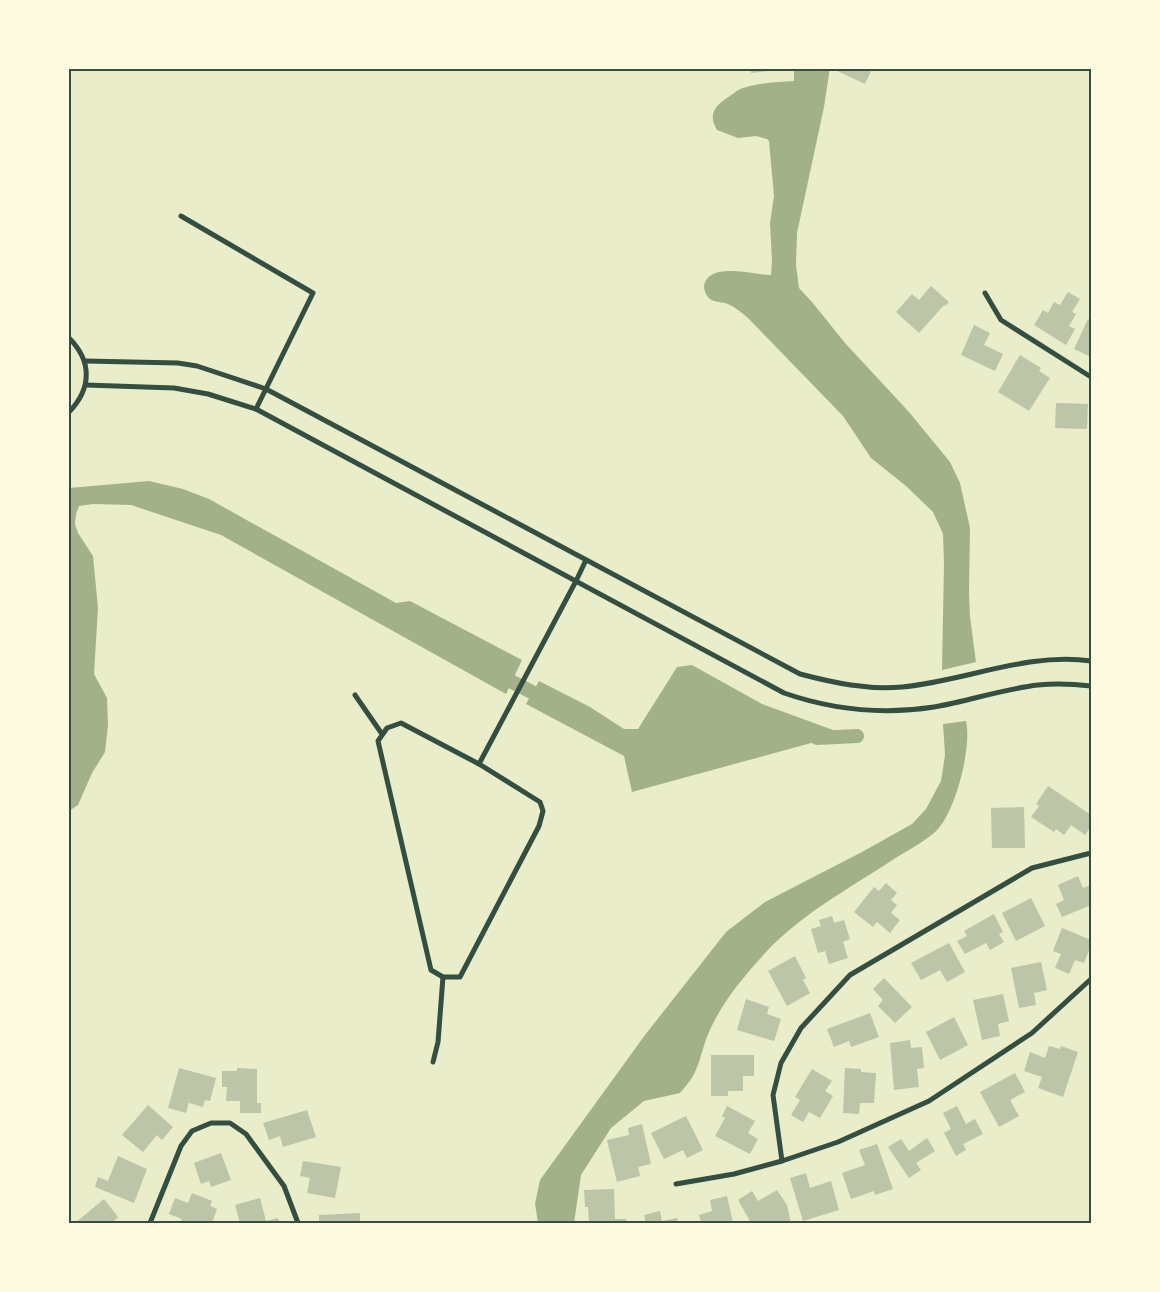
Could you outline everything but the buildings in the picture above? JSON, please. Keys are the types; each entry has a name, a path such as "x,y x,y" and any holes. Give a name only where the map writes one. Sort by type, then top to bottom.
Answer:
{"street":[{"path":"181,216 312,293 256,409"},
{"path":"985,293 1001,320 1091,377"},
{"path":"69,338 78,347 85,361 87,373 86,385 80,400 69,412"},
{"path":"85,361 197,366 266,389 800,674 836,683 870,687 901,687 936,682 1036,660 1091,661"},
{"path":"86,385 174,388 208,394 256,409 784,693 812,702 860,710 896,711 934,706 1038,685 1074,684 1091,686"},
{"path":"479,764 586,560"},
{"path":"355,695 382,734"},
{"path":"400,723 479,764 540,802 543,811 539,826 460,976 444,977 431,970 378,741 387,728 400,723"},
{"path":"782,1161 773,1095 781,1063 801,1028 850,975 1032,868 1091,853"},
{"path":"433,1062 438,1042 444,977"},
{"path":"676,1184 734,1174 782,1161 838,1142 929,1101 1032,1032 1091,979"},
{"path":"150,1223 181,1146 192,1131 211,1122 230,1123 246,1134 284,1186 298,1223"}],"shaded area":[{"path":"794,69 829,69 824,107 797,233 796,265 799,288 845,343 909,412 950,462 960,483 970,528 970,617 976,662 942,670 943,534 933,512 906,486 871,458 843,416 748,318 725,303 712,300 705,291 704,286 708,278 714,274 733,271 771,275 772,261 770,223 774,196 769,141 756,136 738,138 717,130 713,119 714,110 736,91 749,86 794,81"},
{"path":"149,481 183,489 209,499 396,603 410,601 522,660 506,694 221,535 131,505 93,504 79,506 75,524 78,533 93,556 98,608 94,674 107,698 108,725 105,752 92,773 78,805 69,811 69,488"},
{"path":"692,665 762,704 844,734 632,792 624,756 526,704 539,681 590,707 624,729 638,729 677,667"},
{"path":"966,721 967,746 961,777 951,807 938,829 924,841 811,913 780,938 742,980 720,1010 707,1037 695,1072 680,1093 644,1101 611,1128 581,1175 574,1223 538,1223 535,1204 540,1180 645,1035 726,932 765,902 912,824 926,809 941,781 945,755 943,724"}],"waterway":[{"path":"495,673 549,701"},
{"path":"817,738 857,736"}]}
